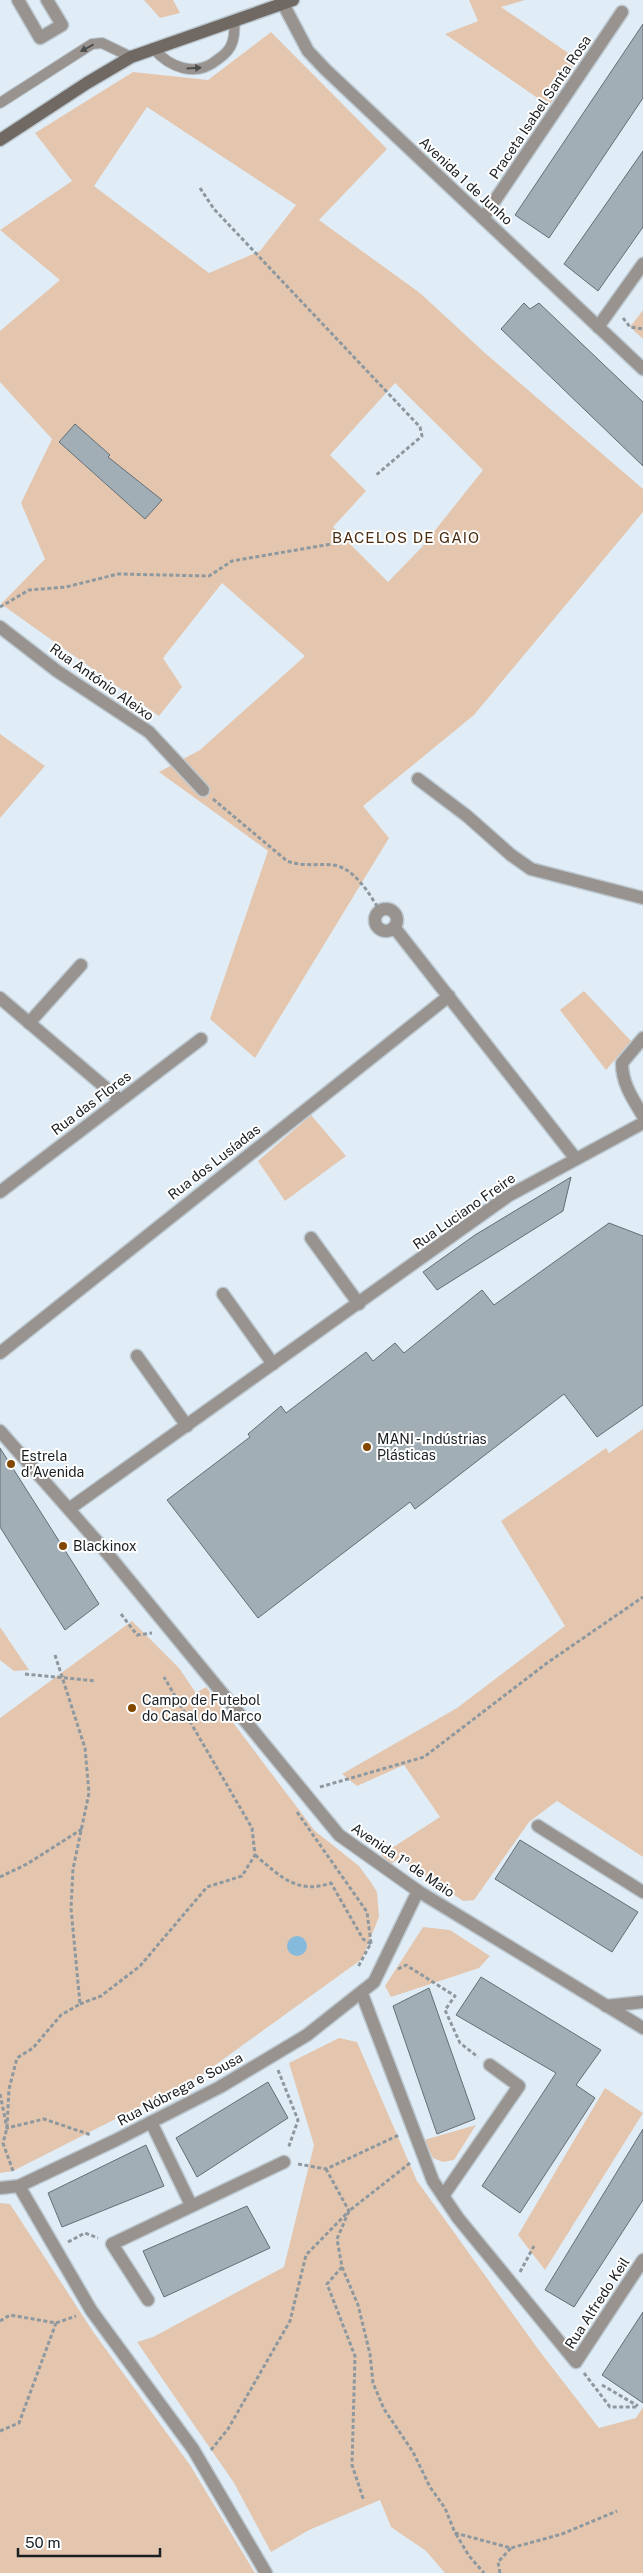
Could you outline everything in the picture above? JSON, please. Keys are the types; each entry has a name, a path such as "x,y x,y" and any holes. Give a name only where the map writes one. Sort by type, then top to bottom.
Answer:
{"main road":[{"path":"0,140 87,82 132,57 286,1"}],"street":[{"path":"18,0 40,38 62,25 47,0"},
{"name":"Avenida 1 de Junho","path":"286,1 308,51 325,69 643,369"},
{"name":"Praceta Isabel Santa Rosa","path":"483,218 622,12"},
{"path":"598,327 643,264"},
{"name":"Rua António Aleixo","path":"0,627 56,671 149,732 203,790"},
{"path":"418,779 468,816 511,855 531,869 643,898"},
{"path":"380,911 376,920 379,927 385,930 394,927 576,1159"},
{"path":"29,1023 81,965"},
{"name":"Rua dos Lusíadas","path":"0,1353 449,996"},
{"path":"0,998 120,1100"},
{"path":"643,1038 622,1063 622,1075 628,1091 643,1116"},
{"name":"Rua das Flores","path":"1,1188 200,1039"},
{"name":"Rua Luciano Freire","path":"69,1509 508,1196 643,1123"},
{"path":"311,1238 359,1304"},
{"path":"223,1294 273,1364"},
{"path":"136,1356 187,1426"},
{"name":"Avenida 1º de Maio","path":"0,1431 69,1509 339,1835 418,1891 643,2027"},
{"path":"538,1826 643,1892"},
{"name":"Rua Nóbrega e Sousa","path":"0,2188 19,2186 116,2140 220,2087 307,2035 362,1994 374,1982 418,1891"},
{"path":"362,1994 432,2181 576,2362"},
{"path":"606,2006 643,2002"},
{"path":"443,2196 518,2086 490,2066"},
{"path":"151,2122 191,2205"},
{"path":"148,2300 112,2244 284,2162"},
{"path":"19,2186 91,2310 201,2462 266,2573"},
{"name":"Rua Alfredo Keil","path":"576,2362 643,2260"}],"lane":[{"path":"153,48 162,59 176,67 188,70 200,69 213,64 226,54 232,44 235,20"},
{"path":"0,103 92,44 102,42 132,57"}],"path":[{"path":"200,188 214,209 420,427 422,436 374,476"},
{"path":"613,306 630,327 643,329"},
{"path":"0,607 29,590 66,587 118,574 209,576 232,561 343,542"},
{"path":"203,790 287,861 299,866 338,866 362,884 380,911"},
{"path":"302,1792 424,1757 547,1663 643,1597"},
{"path":"121,1614 137,1635 153,1632 160,1640"},
{"path":"55,1655 85,1748 89,1793 73,1869 71,1908 80,2004"},
{"path":"25,1674 96,1681"},
{"path":"12,2171 2,2143 8,2128 10,2089 17,2058 32,2048 61,2014 101,1996 140,1966 207,1887 242,1876 255,1855 252,1828 164,1677"},
{"path":"296,1810 367,1912 372,1953"},
{"path":"0,1877 27,1864 83,1828"},
{"path":"255,1855 286,1880 314,1889 331,1883 363,1939 371,1943"},
{"path":"358,1967 371,1943"},
{"path":"374,1982 406,1965 456,1996 445,2010 460,2044 490,2066"},
{"path":"272,2056 298,2120 284,2162 326,2169 413,2128"},
{"path":"0,2094 8,2128"},
{"path":"0,2115 5,2115"},
{"path":"8,2128 44,2119 91,2135 116,2140"},
{"path":"201,2462 228,2429 290,2321 306,2255 349,2211 406,2165"},
{"path":"326,2169 349,2211"},
{"path":"349,2211 337,2238 342,2267 358,2305 370,2354 373,2383 384,2408 413,2452 430,2487 445,2508 469,2556 484,2573"},
{"path":"513,2285 534,2246"},
{"path":"342,2267 327,2284 354,2356 352,2466 364,2501"},
{"path":"0,2321 10,2315 56,2323 91,2310"},
{"path":"0,2431 19,2423 56,2323"},
{"path":"576,2362 610,2407 638,2407 602,2385"},
{"path":"456,2533 511,2548 562,2534 617,2511"},
{"path":"500,2573 498,2562 511,2548"}],"shaded area":[{"path":"144,0 173,0 180,13 160,18"},
{"path":"469,0 525,0 501,7 577,59 549,106 445,34 478,21"},
{"path":"271,32 387,149 319,220 420,293 485,353 643,489 643,512 474,715 363,806 389,838 255,1058 210,1019 268,851 159,772 200,750 305,656 222,583 163,658 182,687 159,716 1,604 45,559 21,503 52,439 0,382 0,331 60,280 0,230 72,181 35,133 133,72 208,80","holes":["147,107 296,205 260,251 209,273 94,186","395,383 483,470 421,548 388,582 333,527 366,491 330,455"]},
{"path":"643,310 643,339 630,327"},
{"path":"0,734 45,766 0,818"},
{"path":"584,991 631,1041 606,1070 560,1010"},
{"path":"311,1115 346,1156 285,1201 258,1161"},
{"path":"643,1429 643,1857 557,1801 529,1822 474,1900 463,1901 399,1858 391,1864 381,1855 440,1817 404,1765 357,1786 342,1774 457,1708 565,1626 501,1521 606,1448 609,1453"},
{"path":"132,1621 179,1668 196,1693 206,1687 315,1831 359,1866 377,1892 379,1917 362,1959 200,2076 13,2171 0,2173 0,1718"},
{"path":"0,1627 29,1670 14,1671 0,1660"},
{"path":"423,1927 450,1930 490,1956 479,1968 391,1997 385,1986"},
{"path":"339,2038 357,2042 417,2181 538,2349 599,2428 636,2418 643,2407 643,2573 445,2573 426,2551 391,2527 380,2500 309,2530 271,2552 234,2483 137,2342 153,2337 284,2267 314,2145 289,2063"},
{"path":"605,2088 643,2113 545,2270 518,2235"},
{"path":"476,2125 454,2160 443,2162 433,2158 424,2140"},
{"path":"0,2203 10,2204 94,2333 190,2465 255,2573 0,2573"}],"water":[{"path":"297,1936 304,1939 307,1946 304,1953 297,1956 290,1953 287,1946 290,1939"}],"building":[{"path":"643,24 643,98 549,238 515,215"},
{"path":"643,151 643,227 598,291 564,264"},
{"path":"524,303 530,309 539,303 643,402 643,466 501,329"},
{"path":"75,424 110,455 108,457 162,500 145,519 59,442"},
{"path":"571,1177 563,1211 437,1290 423,1272 475,1235"},
{"name":"MANI - Indústrias Plásticas","path":"609,1223 643,1236 643,1405 597,1437 564,1394 415,1509 410,1502 258,1618 167,1500 250,1437 248,1434 281,1406 286,1413 366,1352 373,1361 395,1343 404,1353 482,1290 494,1305"},
{"path":"0,1448 99,1604 65,1630 0,1527"},
{"path":"520,1840 638,1912 612,1952 495,1879"},
{"path":"481,1977 601,2050 576,2085 595,2098 520,2213 482,2186 556,2073 456,2015"},
{"path":"429,1988 475,2119 437,2134 393,2006"},
{"path":"268,2082 288,2118 197,2177 176,2138"},
{"path":"643,2129 643,2200 574,2307 545,2290"},
{"path":"146,2145 164,2186 62,2227 48,2193"},
{"path":"247,2206 270,2248 164,2297 143,2251"},
{"path":"643,2312 643,2403 602,2375"}],"place":[{"name":"MANI - Indústrias Plásticas","path":"367,1447"},
{"name":"Estrela d'Avenida","path":"11,1464"},
{"name":"Blackinox","path":"63,1546"},
{"name":"Campo de Futebol do Casal do Marco","path":"132,1708"}],"district":[{"name":"BACELOS DE GAIO","path":"406,538"}]}
